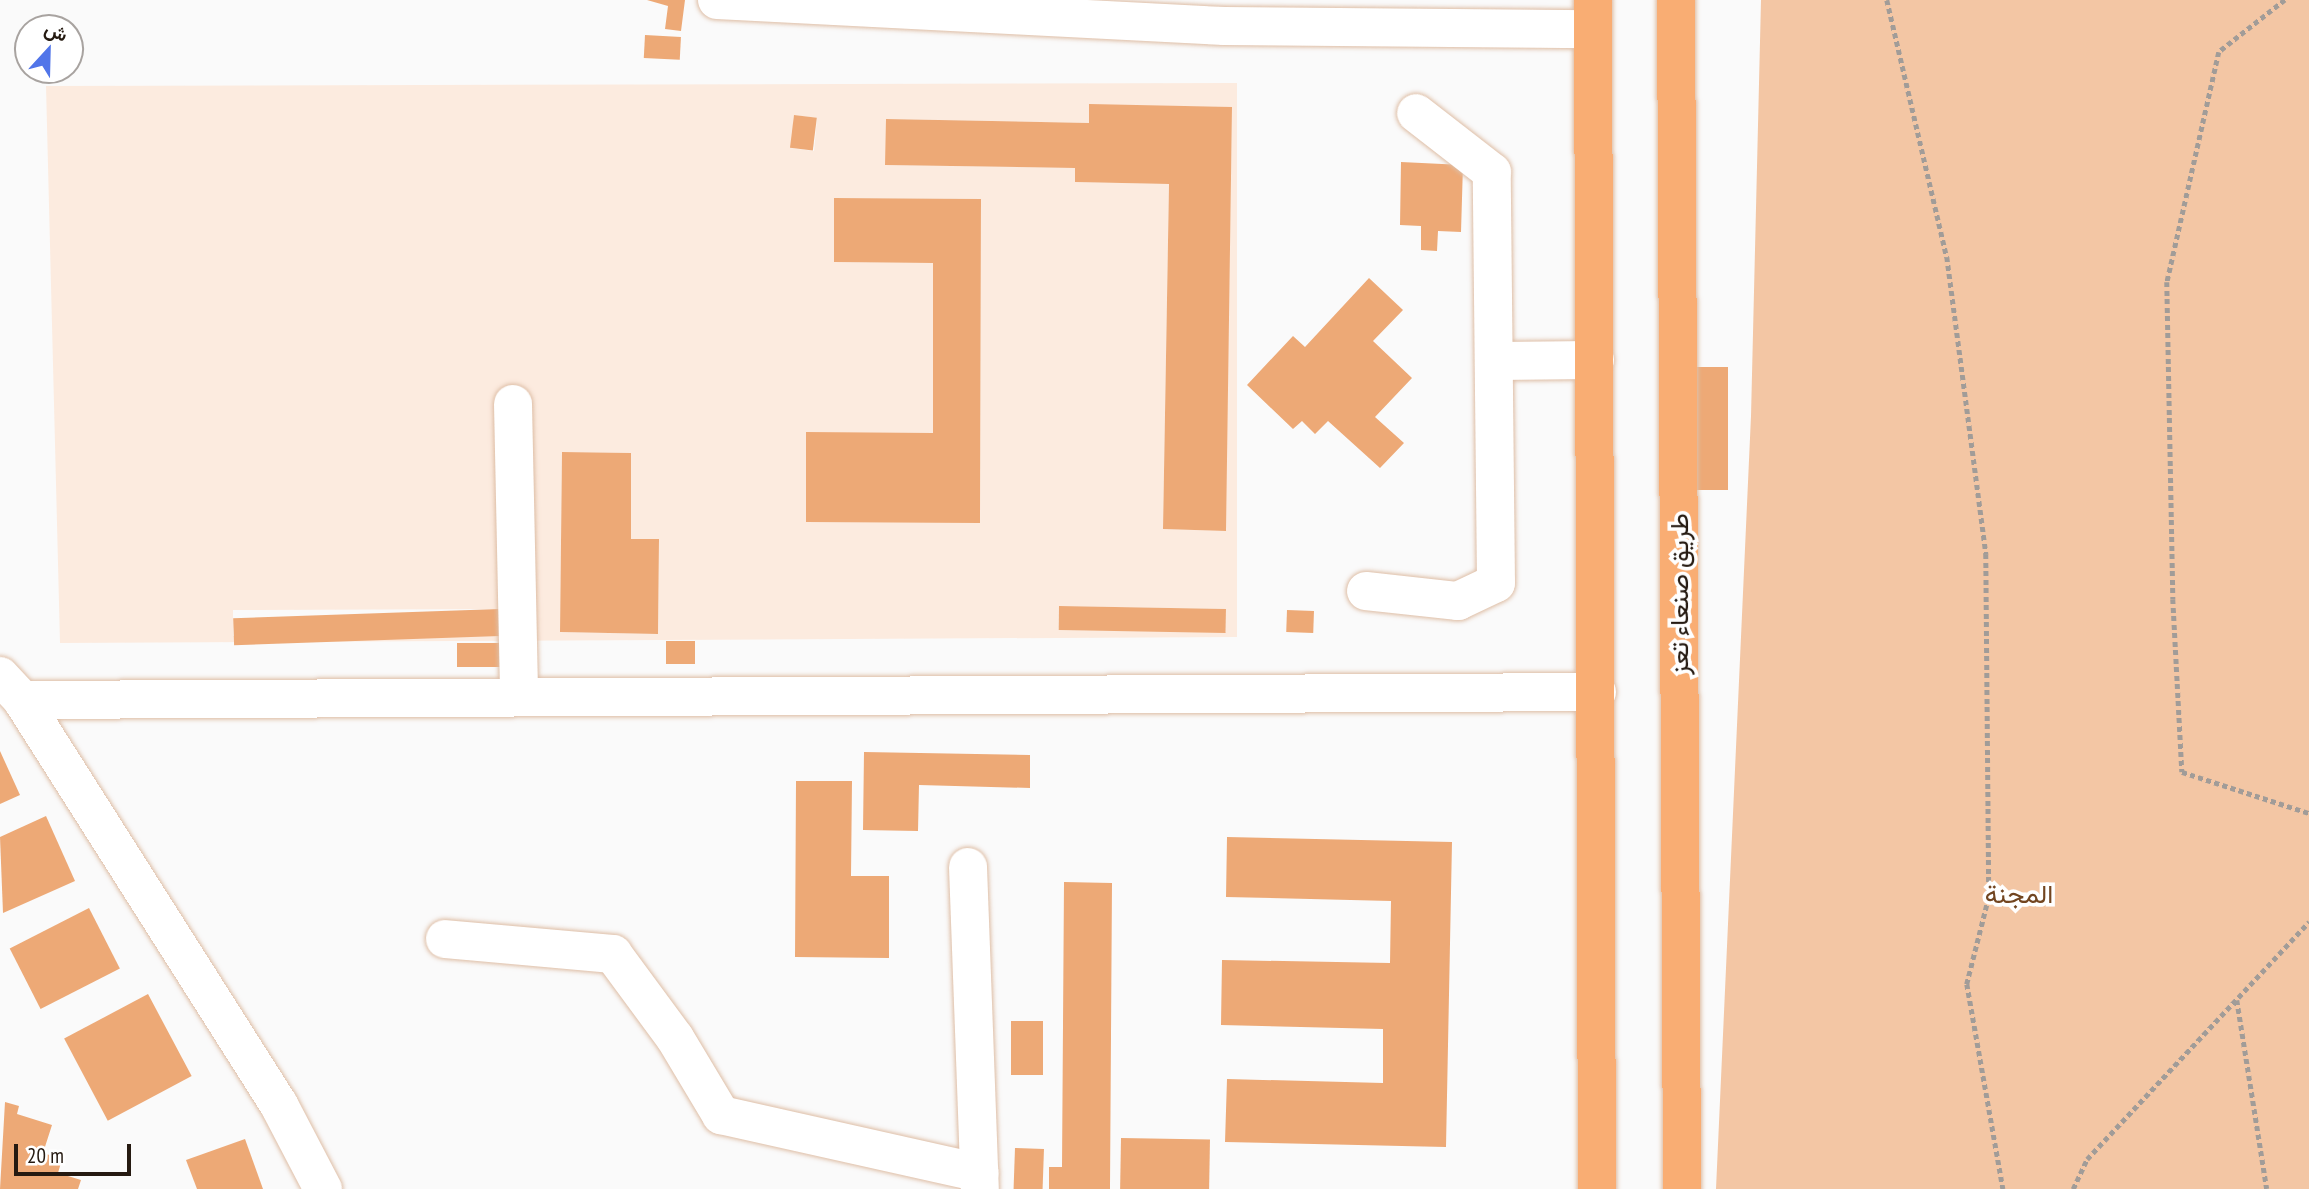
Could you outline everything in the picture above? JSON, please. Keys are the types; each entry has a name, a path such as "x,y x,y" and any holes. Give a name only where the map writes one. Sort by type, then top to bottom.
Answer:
{"highway":[{"name":"طريق صنعاء تعز","path":"1676,0 1682,1189"},
{"path":"1593,15 1597,1189"}],"street":[{"path":"717,0 1224,26 1593,15"},
{"path":"1366,591 1458,601 1496,583 1492,172 1416,113"},
{"path":"1494,361 1595,360"},
{"path":"513,404 519,697"},
{"path":"11,688 519,697 1597,692"},
{"path":"11,688 279,1105 323,1189"},
{"path":"445,939 613,954 675,1038 721,1115 980,1181 968,867"}],"path":[{"path":"1887,0 1947,257 1986,554 1989,897 1966,984 2003,1189"},
{"path":"2285,0 2220,52 2167,282 2173,599 2182,772 2309,813"},
{"path":"2073,1189 2087,1159 2309,922"},
{"path":"2236,999 2267,1189"}],"shaded area":[{"path":"1237,83 1237,637 60,643 46,86","holes":["1089,105 1232,107 1225,531 1163,529 1169,184 1075,182 1075,168 886,165 887,119 1089,123","794,115 817,118 814,151 791,148","834,198 981,199 980,522 806,522 933,433 933,263 834,262","562,452 631,453 631,539 659,540 658,634 560,632","1059,606 1226,609 1226,632 1058,630","498,609 499,636 233,636 233,610"]}],"green space":[{"name":"المجنة","path":"1761,0 2309,0 2309,1189 1716,1189 1751,416"}],"building":[{"path":"647,0 685,0 681,31 665,29 668,6"},
{"path":"645,35 681,37 680,60 644,58"},
{"path":"1089,104 1232,107 1226,531 1163,529 1169,184 1075,182 1075,168 885,165 886,119 1089,123"},
{"path":"794,115 817,118 813,151 790,148"},
{"path":"1401,162 1463,165 1461,232 1438,231 1437,251 1421,250 1421,226 1400,225"},
{"path":"834,198 981,199 980,523 806,522 806,432 933,433 933,263 834,262"},
{"path":"1369,278 1403,310 1373,341 1412,378 1375,417 1404,443 1380,468 1328,421 1315,434 1302,421 1293,429 1247,385 1293,336 1305,347"},
{"path":"1696,367 1728,367 1728,490 1696,490"},
{"path":"562,452 631,453 631,539 659,539 658,634 560,632"},
{"path":"1059,606 1226,609 1226,633 1059,630"},
{"path":"499,609 500,636 234,645 233,618"},
{"path":"1287,610 1314,611 1313,633 1286,632"},
{"path":"666,641 695,641 695,664 666,664"},
{"path":"457,643 501,643 501,667 457,667"},
{"path":"0,751 20,795 0,804"},
{"path":"864,752 1030,755 1030,788 919,785 918,831 863,830"},
{"path":"796,781 852,781 851,876 889,876 889,958 795,957"},
{"path":"46,816 75,881 3,913 0,837"},
{"path":"1227,837 1452,842 1446,1147 1225,1142 1227,1079 1383,1083 1383,1029 1221,1025 1222,960 1390,963 1391,901 1226,897"},
{"path":"1064,882 1112,883 1110,1189 1049,1189 1049,1167 1062,1167"},
{"path":"89,908 120,969 41,1009 10,948"},
{"path":"148,994 192,1076 108,1121 64,1039"},
{"path":"1011,1021 1043,1021 1043,1075 1011,1075"},
{"path":"5,1102 19,1106 17,1114 52,1125 43,1153 62,1159 58,1173 81,1180 78,1189 0,1189"},
{"path":"1121,1138 1210,1140 1209,1189 1120,1189"},
{"path":"245,1139 263,1189 197,1189 186,1160"},
{"path":"1015,1148 1044,1149 1043,1189 1014,1189"}]}
